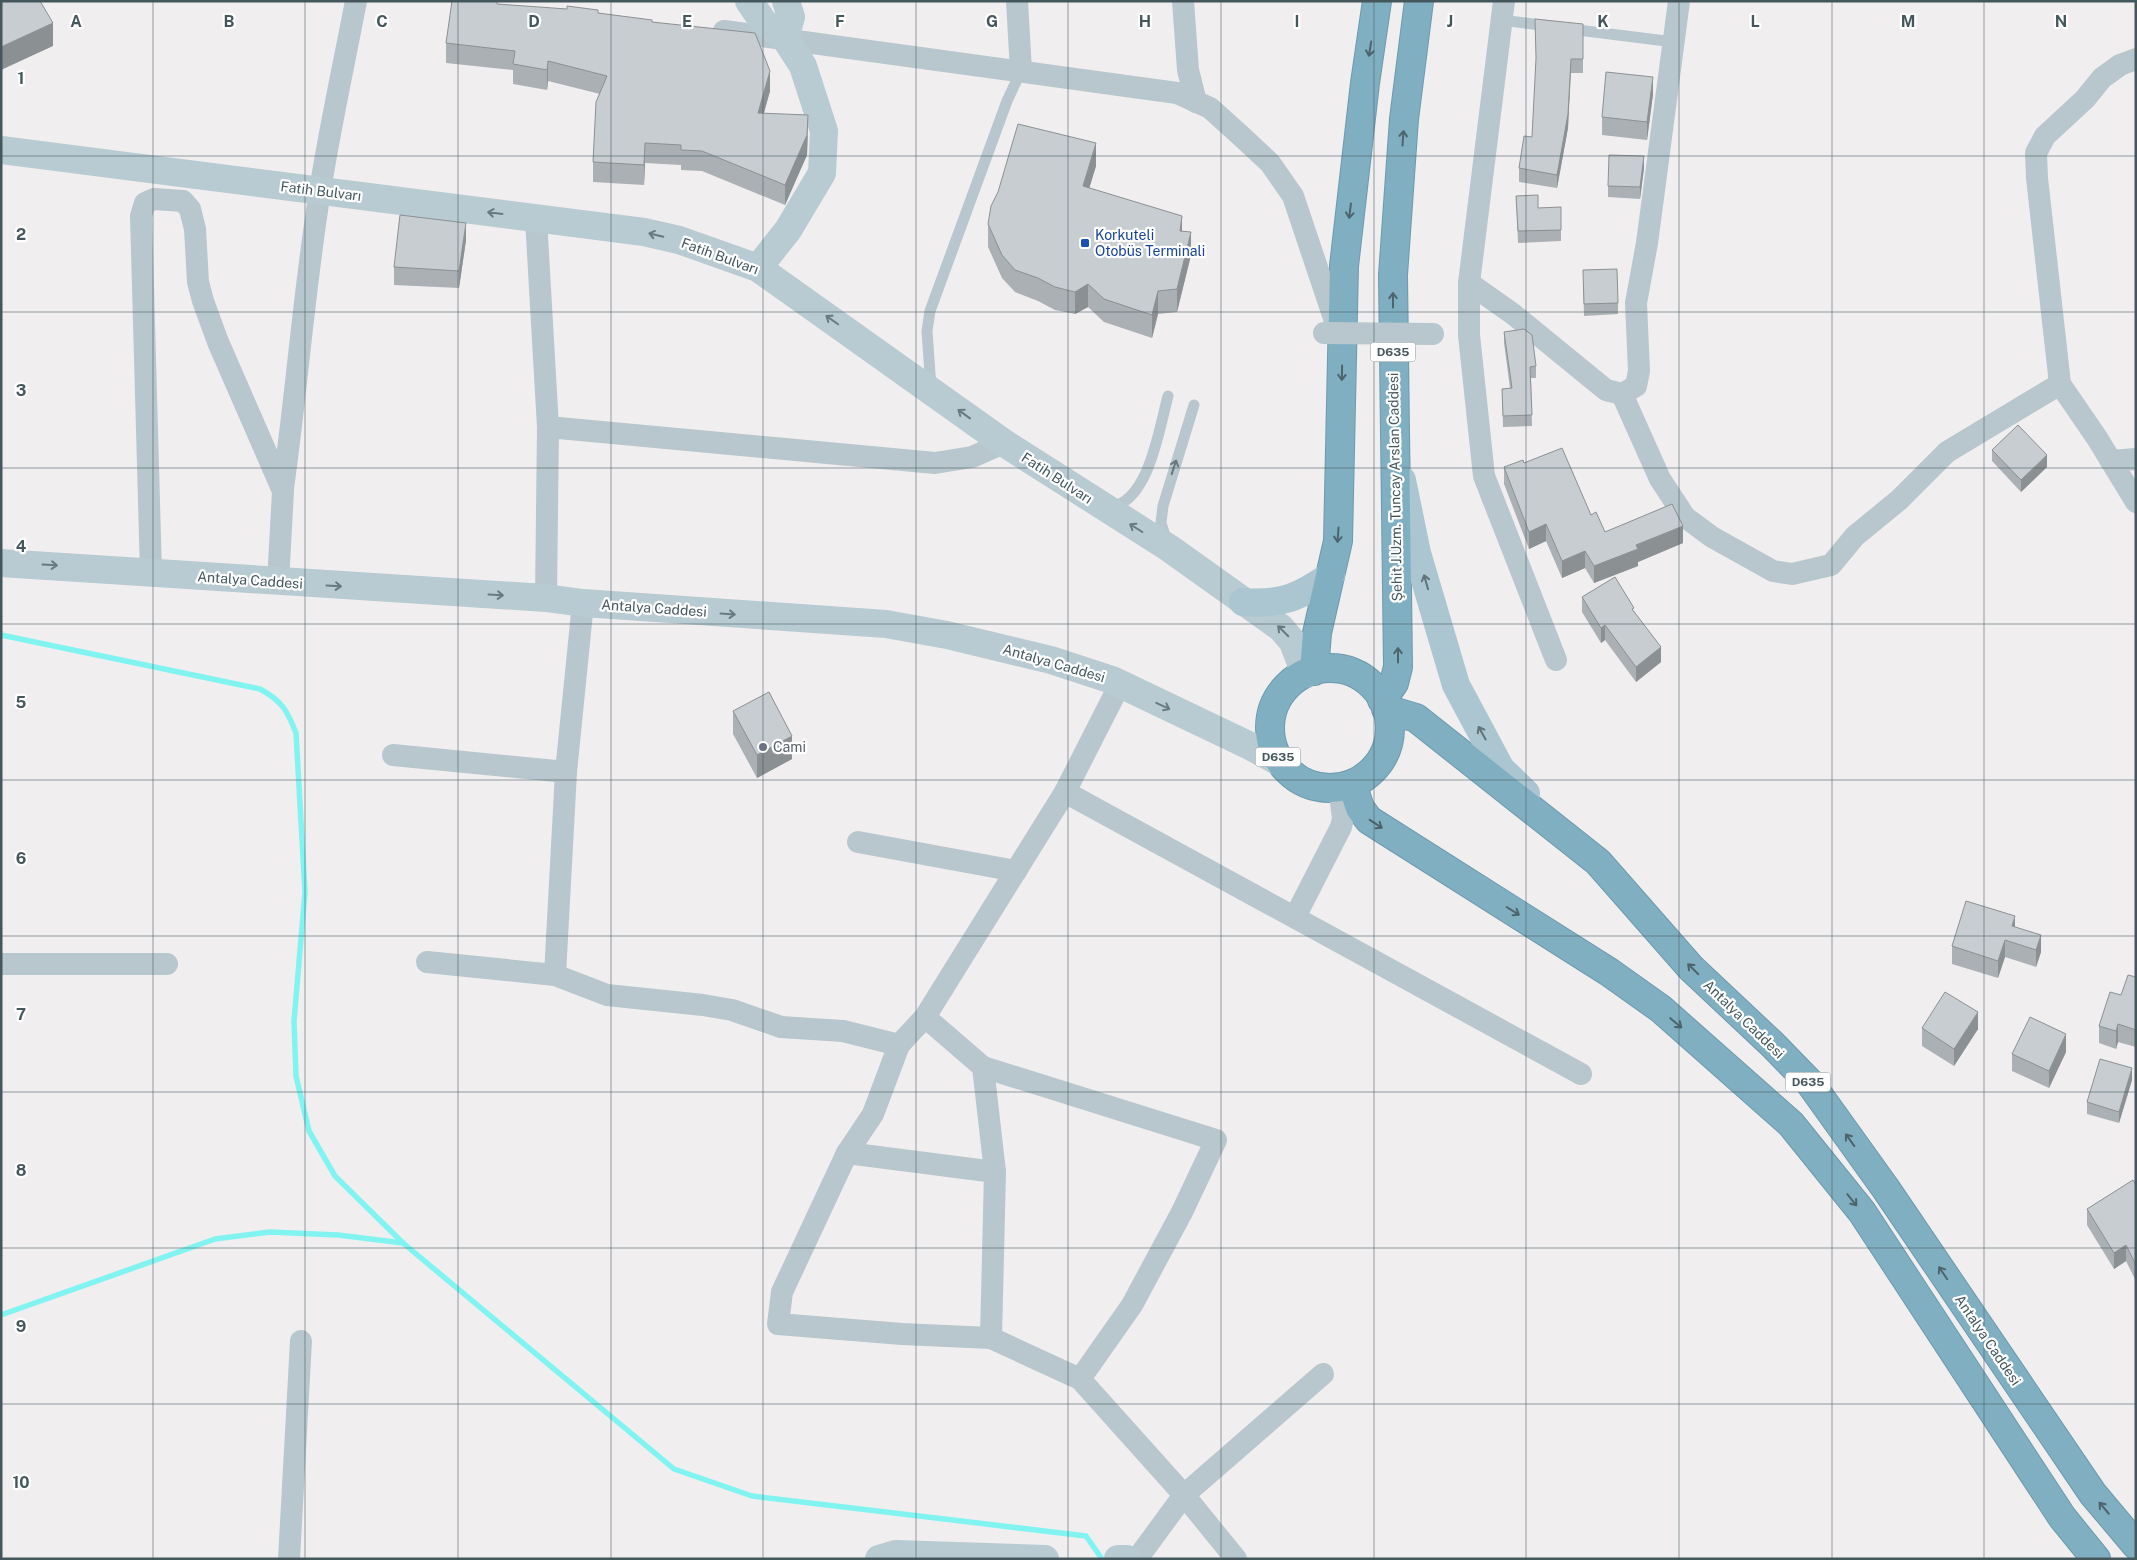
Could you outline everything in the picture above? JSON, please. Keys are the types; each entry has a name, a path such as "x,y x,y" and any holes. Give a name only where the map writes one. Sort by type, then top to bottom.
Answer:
{"highway":[{"path":"1346,785 1369,773 1386,748 1390,729 1384,704 1370,684 1354,674 1334,669 1310,672 1338,541 1333,339 1377,1"},
{"name":"Şehit J.Uzm. Tuncay Arslan Caddesi","path":"1384,704 1394,683 1398,667 1393,275 1404,120 1419,1"},
{"name":"D635","path":"1310,672 1289,684 1273,708 1271,737 1282,763 1304,782 1323,788 1346,785 1369,820 1609,972 1661,1010 1791,1124 1862,1212 2062,1517 2096,1559"},
{"name":"Antalya Caddesi","path":"1384,704 1416,718 1595,860 1691,968 1773,1045 1810,1083 1886,1189 2093,1494 2136,1545"}],"main road":[{"path":"748,1 764,23 785,38 803,66 824,131 822,173 788,230 758,268"},
{"path":"785,38 791,17 786,1"},
{"name":"Fatih Bulvarı","path":"1,150 644,232 679,240 758,268 931,389 1004,443 1103,508 1169,548 1281,628 1293,642 1310,672"},
{"path":"1395,446 1418,552 1456,685 1501,769 1595,860"},
{"name":"Antalya Caddesi","path":"1,563 546,598 583,603 886,624 947,635 1051,660 1120,684 1282,763"},
{"path":"1243,602 1266,604 1291,599 1313,588 1331,574"},
{"path":"879,1559 896,1554 1045,1559"},
{"path":"1118,1559 1126,1559"}],"street":[{"path":"278,582 283,491 293,419 302,315 320,190 356,1"},
{"path":"1017,1 1020,71"},
{"path":"1183,1 1188,70 1196,102"},
{"path":"1469,283 1513,314 1606,390 1622,394 1636,386 1639,370 1636,303 1647,243 1679,1"},
{"path":"1502,11 1469,283 1469,335 1484,476 1556,660"},
{"path":"706,29 785,38 1176,94 1196,102 1210,108 1270,163 1293,196 1333,339 1433,334"},
{"path":"2136,59 2120,65 2102,78 2085,99 2045,136 2036,153 2038,187 2060,384 2136,502"},
{"path":"190,209 197,191 198,175"},
{"path":"151,573 141,216 145,203 154,199 183,202 190,209 195,229 198,282 203,301 218,342 283,491"},
{"path":"536,218 548,427 546,598"},
{"path":"1622,394 1660,480 1685,517 1712,537 1774,571 1792,574 1831,565 1855,536 1898,500 1947,452 2060,384"},
{"path":"548,427 935,463 972,457 1004,443"},
{"path":"2111,461 2136,459"},
{"path":"555,975 566,772 583,603"},
{"path":"1120,684 1065,792 926,1017 899,1045 873,1114 847,1153 782,1292 778,1324 902,1334 991,1338 1080,1379 1184,1496 1236,1559"},
{"path":"393,755 566,772"},
{"path":"1295,917 1341,827 1346,785"},
{"path":"1065,792 1581,1074"},
{"path":"858,842 1016,871"},
{"path":"427,962 555,975 607,995 703,1005 732,1010 781,1027 843,1031 899,1045"},
{"path":"1,964 167,964"},
{"path":"926,1017 983,1067 1216,1140 1182,1212 1132,1305 1080,1379"},
{"path":"983,1067 996,1172 991,1338"},
{"path":"847,1153 996,1172"},
{"path":"288,1559 301,1341"},
{"path":"1137,1559 1184,1496 1323,1374"}],"lane":[{"path":"1502,11 1674,42"},
{"path":"931,389 927,331 930,311 1007,101 1020,71"},
{"path":"1103,508 1120,506 1132,496 1142,483 1168,396"},
{"path":"1169,548 1161,523 1163,506 1194,404"}],"building":[{"path":"1,1 40,1 53,23 1,47"},
{"path":"452,1 497,1 497,4 567,9 567,6 598,10 598,13 652,20 652,22 755,33 770,71 758,113 808,115 807,135 785,185 702,151 681,150 681,145 645,143 644,165 593,162 596,102 607,76 548,61 547,70 513,64 515,51 446,43"},
{"path":"1535,19 1583,24 1583,59 1571,59 1568,114 1557,175 1519,168 1524,136 1532,137 1536,58"},
{"path":"1606,72 1653,77 1647,122 1602,117"},
{"name":"Korkuteli Otobüs Terminali","path":"1018,124 1096,143 1083,186 1182,216 1180,231 1191,232 1177,289 1158,291 1152,315 1104,299 1088,284 1075,292 1055,287 1038,278 1015,270 1002,255 988,224 991,206 998,192"},
{"path":"1609,155 1644,156 1640,187 1608,186"},
{"path":"1538,195 1538,208 1561,207 1561,230 1518,231 1516,196"},
{"path":"400,215 466,223 459,271 394,267"},
{"path":"1617,269 1618,303 1584,304 1583,270"},
{"path":"1524,329 1532,335 1536,366 1530,367 1532,415 1503,416 1502,389 1512,388 1504,332"},
{"path":"2018,425 2047,455 2021,480 1992,450"},
{"path":"1562,448 1591,515 1596,512 1605,532 1672,504 1683,526 1636,545 1638,549 1594,566 1585,551 1562,561 1546,524 1529,532 1504,467 1523,460 1524,463"},
{"path":"1615,577 1634,608 1632,609 1661,647 1636,667 1605,625 1601,628 1582,597"},
{"path":"769,692 792,736 757,755 733,711"},
{"path":"1966,901 2015,916 2012,926 2041,935 2036,950 2005,940 1998,961 1952,946"},
{"path":"2128,975 2136,977 2136,1030 2118,1024 2116,1031 2099,1026 2110,992 2121,995"},
{"path":"1945,992 1978,1012 1954,1049 1922,1028"},
{"path":"2030,1017 2066,1034 2049,1071 2012,1054"},
{"path":"2100,1059 2132,1068 2119,1112 2087,1102"},
{"path":"2133,1180 2136,1185 2136,1265 2126,1245 2114,1253 2087,1209"}],"waterway":[{"path":"1,635 260,689 274,698 283,707 296,733 305,892 294,1021 296,1076 309,1131 335,1176 403,1243 674,1469 752,1496 1086,1536 1102,1559"},
{"path":"1,1315 215,1239 270,1232 338,1235 403,1243"}],"place":[{"name":"Korkuteli Otobüs Terminali","path":"1085,243"},
{"name":"Cami","path":"763,747"}]}
